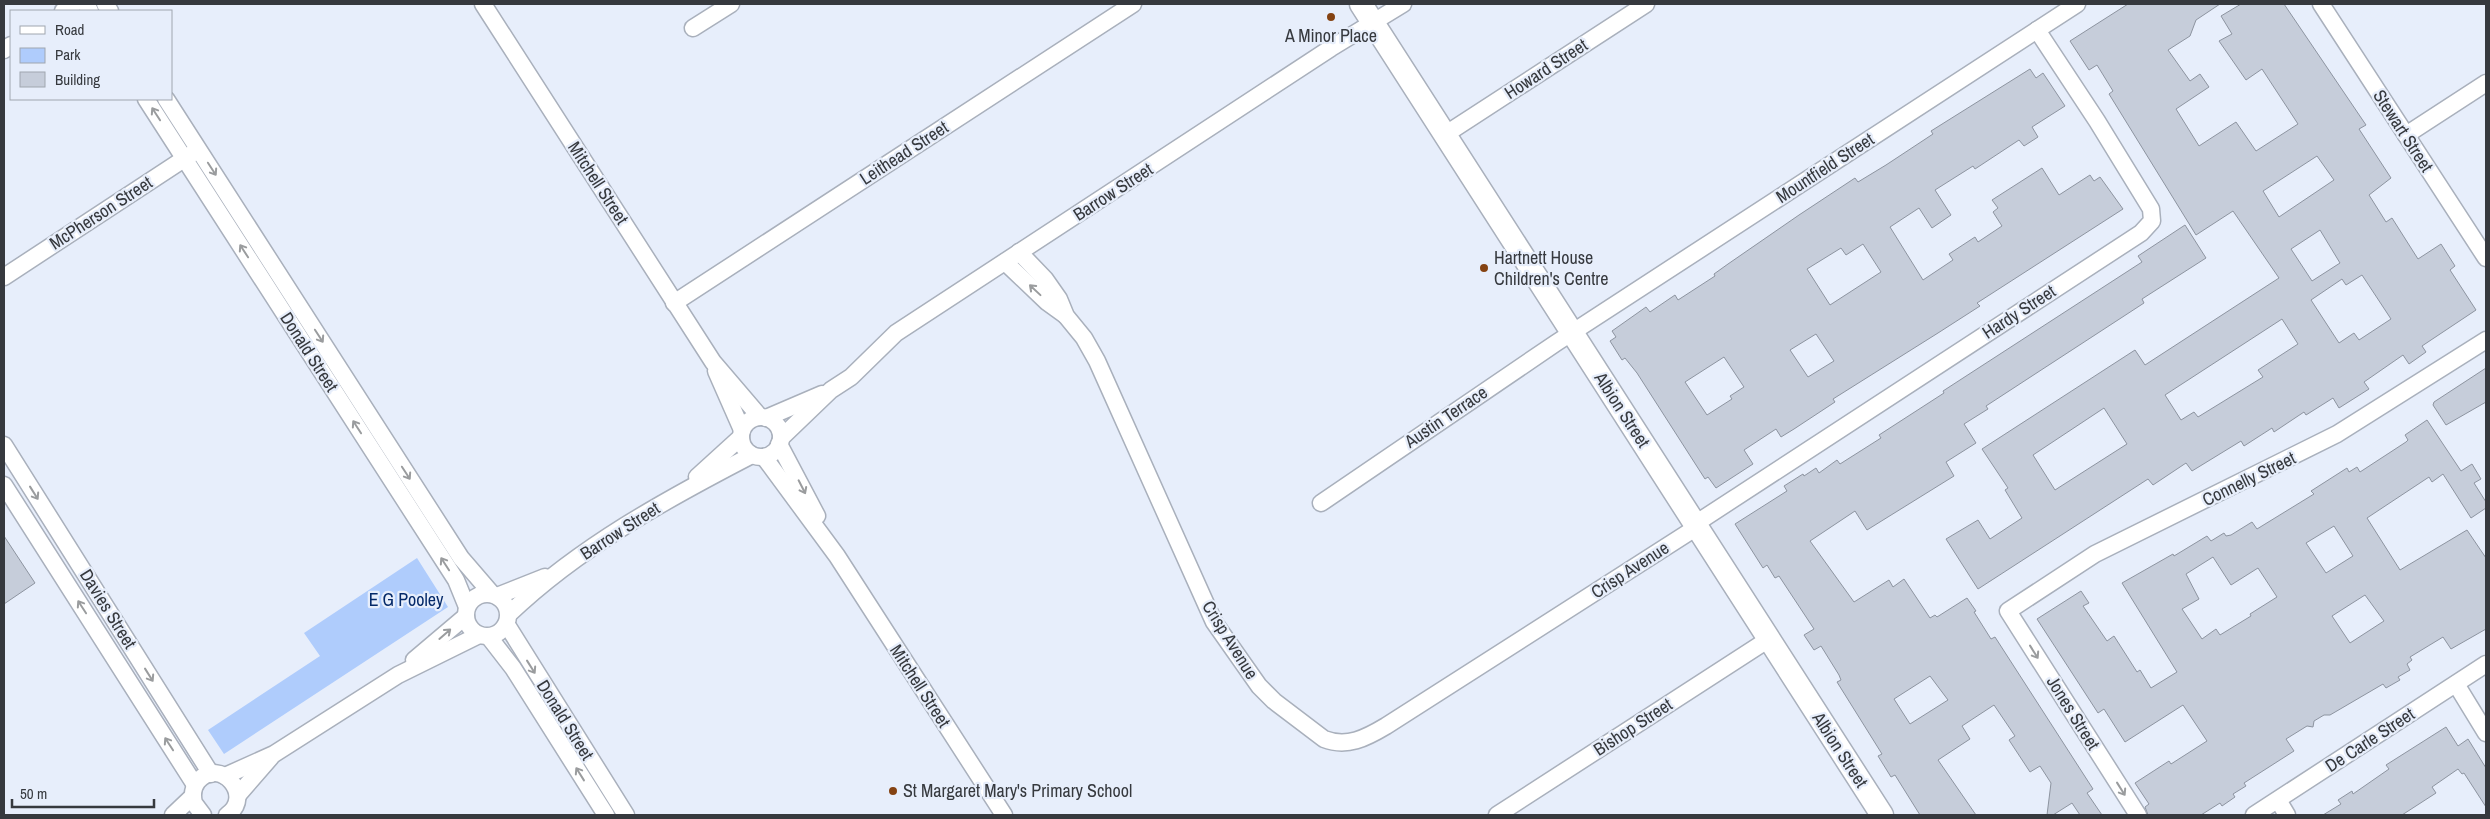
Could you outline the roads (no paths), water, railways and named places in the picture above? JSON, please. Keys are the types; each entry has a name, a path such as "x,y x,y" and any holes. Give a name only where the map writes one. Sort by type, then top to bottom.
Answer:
{"street":[{"name":"Mitchell Street","path":"483,4 713,362 763,417"},
{"path":"694,28 731,4"},
{"name":"Leithead Street","path":"674,303 1133,4"},
{"name":"Albion Street","path":"1361,4 1365,28 1446,134 1882,815"},
{"name":"Barrow Street","path":"763,417 831,390 851,377 896,333 1331,48 1403,4"},
{"name":"Howard Street","path":"1446,134 1646,4"},
{"name":"Mountfield Street","path":"1572,333 2077,4"},
{"name":"Stewart Street","path":"2321,4 2486,258"},
{"name":"Hardy Street","path":"1696,525 2141,233 2152,221 2151,209 2097,121 2037,30"},
{"path":"2406,135 2486,83"},
{"name":"Donald Street","path":"147,100 456,580 466,611"},
{"name":"Donald Street","path":"167,100 461,558 494,595"},
{"name":"McPherson Street","path":"4,277 199,149"},
{"name":"Crisp Avenue","path":"1019,252 1045,279 1059,299 1066,316"},
{"name":"Crisp Avenue","path":"1005,262 1066,316 1084,338 1110,386 1199,590 1231,648 1247,672 1274,701 1324,739 1334,743 1351,742 1367,737 1386,726 1696,525"},
{"name":"Austin Terrace","path":"1321,503 1572,333"},
{"name":"Connelly Street","path":"2008,611 2095,554 2337,434 2486,340"},
{"name":"Mitchell Street","path":"713,362 742,434"},
{"name":"Barrow Street","path":"780,442 831,390"},
{"path":"763,417 775,423 780,442 773,453 758,456 744,448 742,434 749,421 763,417"},
{"name":"Barrow Street","path":"687,488 742,434"},
{"name":"Mitchell Street","path":"780,442 838,556 1004,815"},
{"name":"Davies Street","path":"4,445 83,571 218,775 234,784 235,808"},
{"name":"Mitchell Street","path":"758,456 838,556"},
{"name":"Barrow Street","path":"508,619 554,574 687,488 758,456"},
{"name":"Davies Street","path":"4,485 194,791 196,808 203,815"},
{"path":"66,583 83,571"},
{"name":"Barrow Street","path":"494,595 554,574"},
{"path":"173,815 205,776 218,775 274,754 398,675 484,636 496,635 508,619 505,604 494,595 486,594 474,598 466,611 398,675"},
{"path":"466,611 469,627 484,636"},
{"name":"Jones Street","path":"2008,611 2138,815"},
{"name":"Donald Street","path":"508,619 626,815"},
{"name":"Donald Street","path":"484,636 513,668 606,815"},
{"name":"Bishop Street","path":"1497,815 1769,639"},
{"name":"De Carle Street","path":"2254,815 2486,664"},
{"path":"2456,684 2486,733"},
{"path":"235,808 274,754"},
{"path":"2278,800 2287,815"}],"place":[{"name":"A Minor Place","path":"1331,17"},
{"name":"Hartnett House Children's Centre","path":"1484,268"},
{"name":"St Margaret Mary's Primary School","path":"893,791"}],"park label":[{"name":"E G Pooley","path":"406,600"}]}
